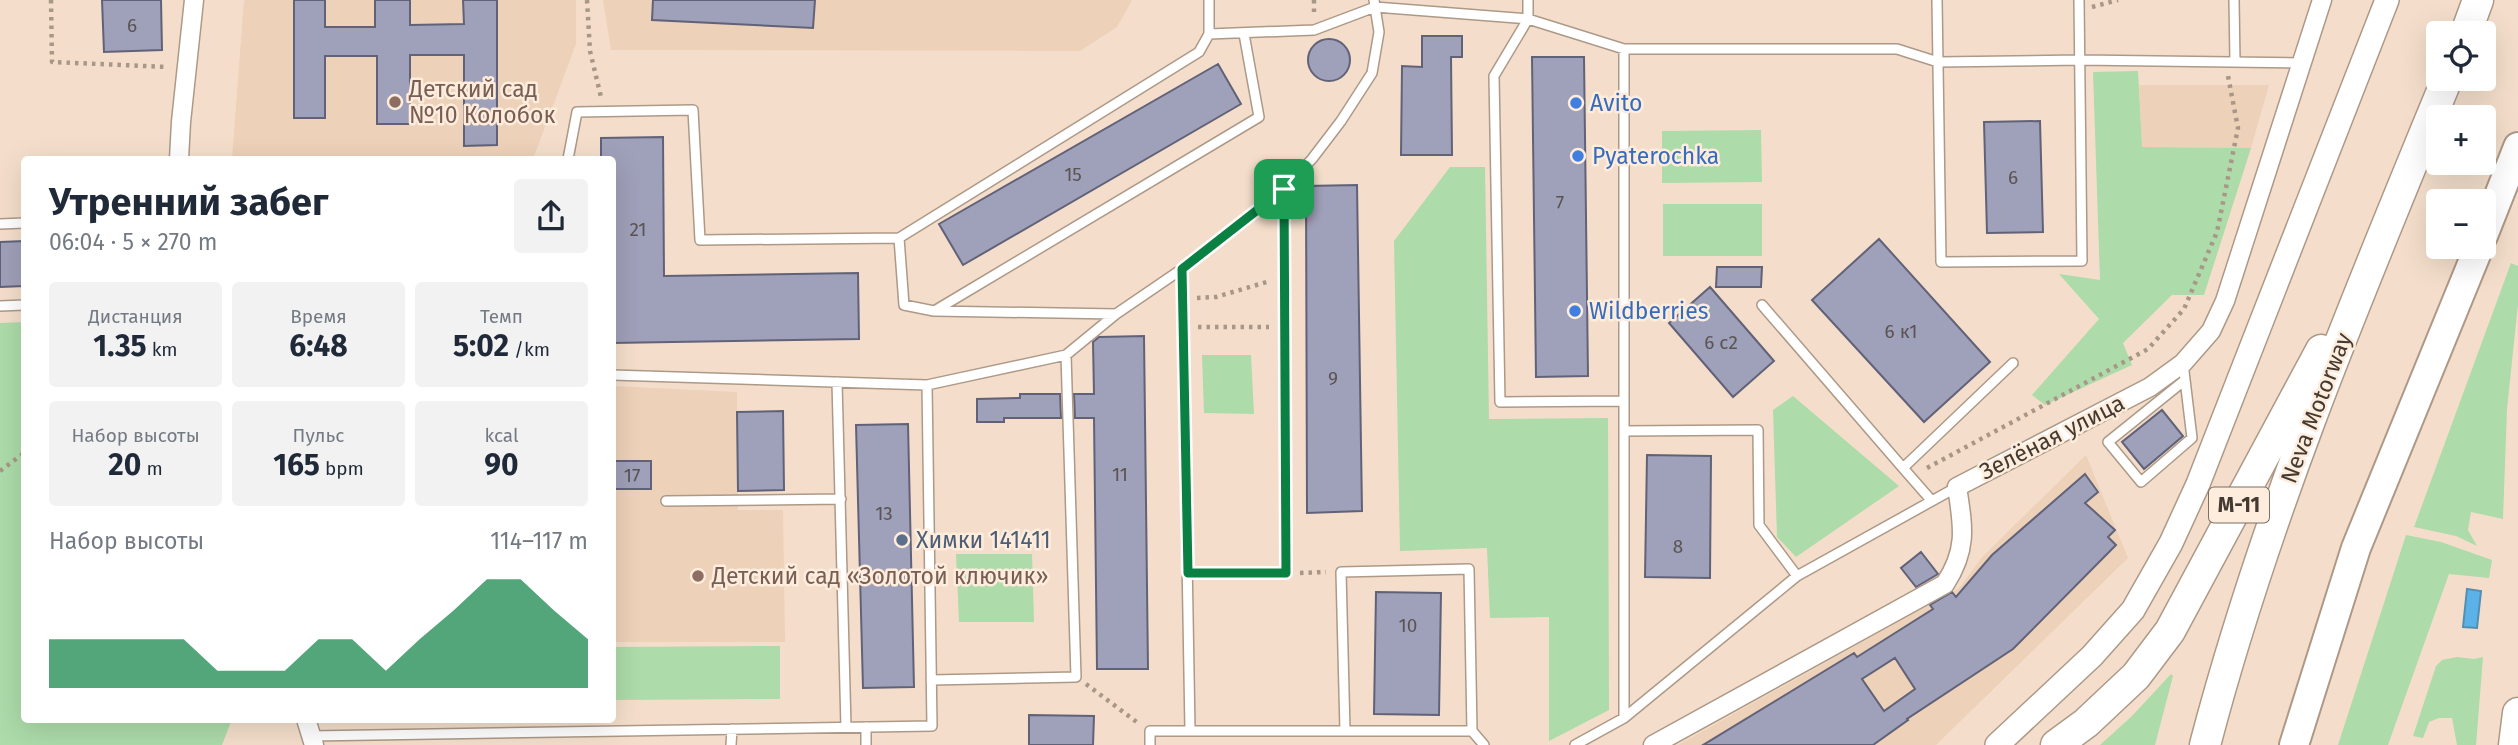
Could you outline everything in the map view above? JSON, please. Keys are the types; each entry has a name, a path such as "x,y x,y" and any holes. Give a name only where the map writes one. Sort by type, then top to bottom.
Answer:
{"highway":[{"path":"2470,21 2478,0"},
{"name":"Neva Motorway","path":"2206,745 2222,679 2276,512 2382,235 2442,91"},
{"name":"М-11","path":"2056,745 2086,723 2136,676 2170,631 2382,235"},
{"path":"2514,745 2518,713"}],"main road":[{"path":"2496,203 2518,147"},
{"path":"2294,745 2356,548 2474,259"}],"street":[{"path":"179,156 194,0"},
{"name":"Зелёная улица","path":"1653,745 1945,584 1956,567 1964,529 1957,487 2184,371 2211,331 2225,302 2322,0"},
{"name":"М-11","path":"1997,745 2092,656 2133,610 2171,543 2198,484 2386,0"}],"lane":[{"path":"569,156 577,112 693,110 700,240 899,238 1199,52 1209,34 1209,0"},
{"path":"1528,0 1528,19 1493,76 1500,402 1624,401"},
{"path":"1937,0 1941,262 2082,261 2079,5"},
{"path":"2234,0 2235,62"},
{"path":"1209,34 1314,30 1375,3 1528,19 1624,49 1897,49 1938,62 2080,60 2301,63"},
{"path":"616,375 927,385 1066,355 1116,314 1182,269 1284,189 1326,140 1372,73 1379,32 1375,3"},
{"path":"934,311 1259,117 1244,34"},
{"path":"1624,49 1624,718"},
{"path":"1284,189 1286,573"},
{"path":"0,224 21,223"},
{"path":"899,238 904,305 934,311 1116,314"},
{"path":"1182,269 1190,731"},
{"path":"0,306 21,305"},
{"path":"1762,305 1931,500"},
{"path":"931,680 1076,677 1066,355"},
{"path":"1903,468 2013,363"},
{"path":"2184,371 2192,438 2141,482 2108,442 2184,371"},
{"path":"837,382 846,727"},
{"path":"310,733 932,726 927,385"},
{"path":"1624,431 1758,430 1759,525 1797,576"},
{"path":"1575,745 1624,718 1797,576 1957,487"},
{"path":"666,501 841,499"},
{"path":"1345,731 1341,572 1469,569 1472,731 1484,745"},
{"path":"866,727 866,745"},
{"path":"731,745 732,729"},
{"path":"1150,745 1150,731 1472,731"}],"path":[{"path":"51,0 52,62 187,67"},
{"path":"587,0 590,51 604,111"},
{"path":"2079,5 2118,0"},
{"path":"1911,477 2148,349 2184,309 2217,232 2238,128 2224,62"},
{"path":"1182,299 1216,297 1285,276"},
{"path":"1183,327 1285,327"},
{"path":"0,471 21,455"},
{"path":"1188,573 1341,572"},
{"path":"1076,677 1150,731"}],"shaded area":[{"name":"Детский сад №10 Колобок","path":"244,0 576,0 576,44 534,156 232,156"},
{"path":"603,0 1132,0 1117,27 1080,51 611,50"},
{"path":"2139,85 2269,85 2251,148 2142,147"},
{"name":"Детский сад «Золотой ключик»","path":"616,386 737,392 738,510 783,510 785,642 616,642"},
{"path":"2086,455 2128,558 1936,745 1678,745 1959,588 1983,556"}],"green space":[{"path":"2138,71 2142,147 2251,148 2204,295 2172,295 2123,343 2132,365 2045,405 2032,395 2099,319 2059,274 2100,280 2093,72"},
{"path":"1761,130 1762,182 1662,183 1662,131"},
{"path":"1450,167 1485,167 1489,419 1608,418 1609,710 1549,741 1549,617 1490,618 1487,548 1400,551 1394,241"},
{"path":"1663,204 1762,204 1762,256 1663,256"},
{"path":"2511,263 2518,266 2518,304 2507,409 2503,519 2471,512 2468,530 2477,546 2456,536 2414,527"},
{"path":"21,322 21,723 230,723 222,745 0,745 0,323"},
{"path":"1202,355 1251,355 1254,414 1204,413"},
{"path":"1793,396 1899,486 1796,557 1777,537 1773,410"},
{"path":"2406,535 2441,542 2492,560 2489,578 2449,574 2388,745 2338,745"},
{"path":"956,554 1032,554 1034,622 959,622"},
{"path":"780,646 780,699 616,700 616,647"},
{"path":"2483,657 2476,745 2457,745 2452,718 2439,718 2429,722 2423,738 2413,736 2436,666 2442,660"},
{"path":"2171,674 2173,676 2155,745 2100,745 2132,716"}],"water":[{"path":"2467,589 2481,591 2477,628 2463,627"}],"building":[{"path":"102,0 161,0 162,50 104,52"},
{"path":"294,0 325,0 325,27 375,27 375,0 410,0 410,25 464,24 463,0 497,0 497,145 464,146 464,55 410,55 410,124 377,124 377,56 325,56 325,118 294,118"},
{"path":"653,0 815,0 813,28 652,20"},
{"path":"1422,36 1462,36 1462,57 1451,57 1452,155 1401,155 1402,66 1422,67"},
{"path":"1329,39 1344,45 1350,60 1344,75 1329,81 1314,75 1308,60 1314,45"},
{"path":"1532,57 1584,57 1588,376 1536,377"},
{"path":"1218,64 1241,104 963,265 939,224"},
{"path":"2040,121 2043,232 1987,233 1984,122"},
{"path":"663,137 664,276 858,273 859,339 616,343 616,156 601,156 601,138"},
{"path":"1357,185 1362,511 1307,513 1306,186"},
{"path":"1879,239 1990,362 1924,422 1812,300"},
{"path":"21,241 21,286 0,287 0,242"},
{"path":"1717,267 1762,267 1761,287 1716,287"},
{"path":"1710,287 1774,361 1733,397 1669,323"},
{"path":"1144,336 1148,669 1097,669 1094,418 1075,418 1074,394 1094,394 1093,342 1099,337"},
{"path":"1020,394 1060,394 1061,418 1004,418 1004,422 977,422 977,399 1020,398"},
{"path":"2162,410 2183,436 2144,469 2122,442"},
{"path":"783,411 784,490 738,491 737,412"},
{"path":"908,424 914,687 863,688 856,425"},
{"path":"1647,455 1711,456 1710,578 1645,577"},
{"path":"616,461 651,461 651,489 616,489"},
{"path":"2085,474 2098,492 2085,503 2115,530 2108,537 2116,545 2013,649 1907,719 1873,745 1703,745 1854,653 1857,657 1933,609 1930,605 1952,592 1956,597 1992,555","holes":["1895,658 1915,689 1884,711 1862,679"]},
{"path":"1921,552 1938,574 1916,587 1901,568"},
{"path":"1376,592 1441,593 1439,715 1374,714"},
{"path":"1029,715 1094,716 1093,745 1029,745"}],"place":[{"name":"Детский сад №10 Колобок","path":"395,102"},
{"name":"Avito","path":"1576,103"},
{"name":"Pyaterochka","path":"1578,156"},
{"name":"Wildberries","path":"1575,311"},
{"name":"Химки 141411","path":"902,540"},
{"name":"Детский сад «Золотой ключик»","path":"698,576"}],"route":[{"path":"1284,189 1286,573 1188,573 1182,269 1284,189"}]}
